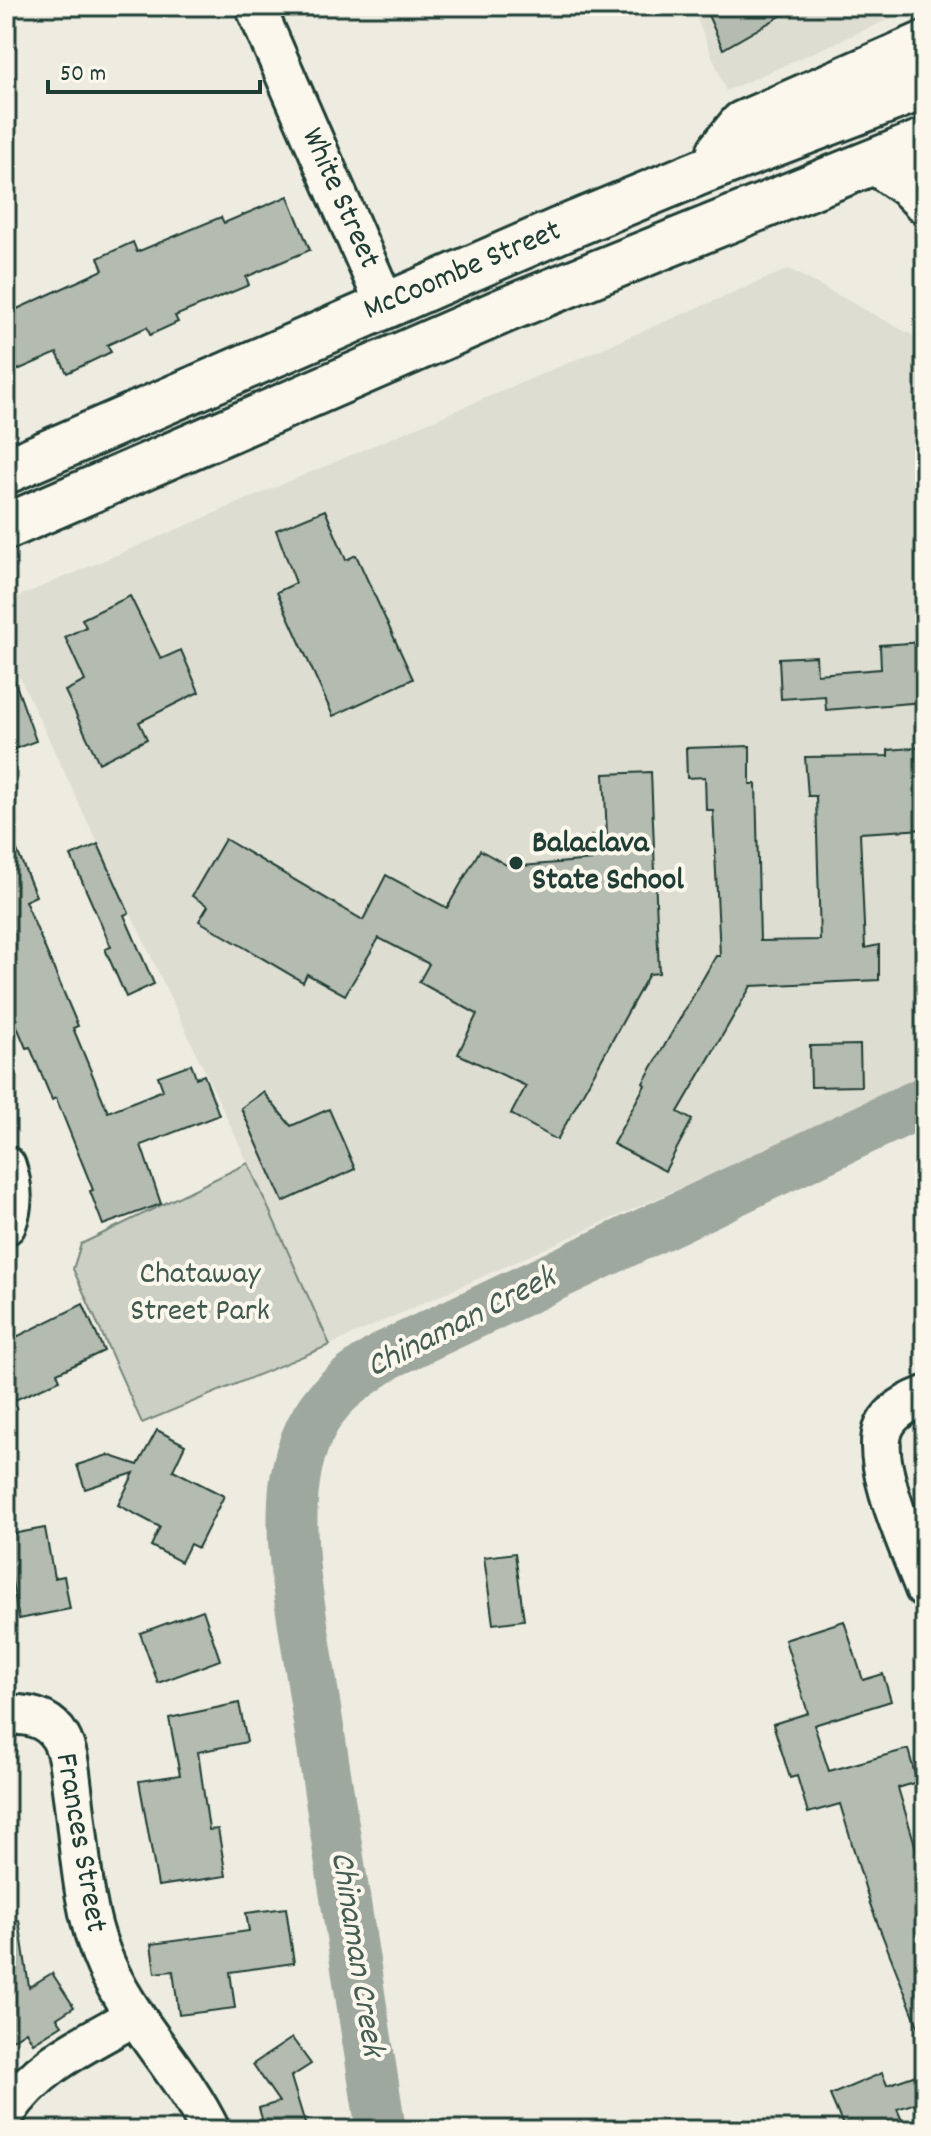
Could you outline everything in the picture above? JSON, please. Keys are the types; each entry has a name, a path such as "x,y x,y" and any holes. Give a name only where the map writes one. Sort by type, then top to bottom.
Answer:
{"main road":[{"path":"703,171 742,124 925,44"},
{"name":"McCoombe Street","path":"6,471 225,378 385,304 703,171 925,86"},
{"name":"McCoombe Street","path":"6,527 505,310 925,141"},
{"path":"876,162 925,201"}],"street":[{"name":"White Street","path":"255,6 385,304"},
{"path":"6,1166 12,1211 6,1225"},
{"path":"925,1396 911,1401 894,1414 883,1430 882,1455 887,1487 925,1589"},
{"name":"Frances Street","path":"6,1715 23,1715 45,1721 59,1736 68,1763 90,1917 100,1951 133,2017 166,2059 210,2130"},
{"path":"6,2112 43,2069 133,2017"}],"shaded area":[{"path":"692,6 909,6 903,13 726,91"},
{"name":"Balaclava State School","path":"789,269 925,342 925,1078 330,1345 6,648 6,602"}],"green space":[{"name":"Chataway Street Park","path":"248,1163 330,1345 142,1423 73,1269 81,1244"}],"building":[{"path":"704,6 798,6 723,49"},
{"path":"288,196 310,250 246,277 249,285 175,316 178,322 150,335 147,327 107,345 111,352 67,373 57,353 6,375 6,314 103,270 98,258 133,242 137,252 221,217 224,223"},
{"path":"325,510 346,560 356,555 413,679 333,716 277,592 296,583 276,530"},
{"path":"130,596 161,659 181,650 199,692 139,722 147,739 99,763 65,691 85,681 65,637 86,627 82,619"},
{"path":"925,642 923,702 826,710 825,696 781,699 779,658 816,656 817,674 881,669 880,645"},
{"path":"9,665 36,741 6,752 6,666"},
{"path":"750,746 750,784 756,784 760,941 820,940 816,796 808,796 805,757 888,756 888,750 925,747 925,829 860,833 865,948 879,945 879,980 751,986 678,1112 692,1120 665,1171 613,1144 645,1085 643,1083 716,956 720,956 713,810 706,810 705,777 687,778 686,748"},
{"path":"651,772 659,973 649,974 557,1140 511,1114 526,1086 458,1054 477,1014 419,982 429,964 379,938 345,995 307,974 303,982 199,921 208,906 192,896 225,839 363,920 386,875 447,908 480,850 510,867 592,860 591,836 607,835 604,774"},
{"path":"6,824 36,896 25,901 78,1026 73,1028 108,1112 163,1090 158,1076 191,1064 196,1078 204,1075 219,1115 141,1145 161,1204 103,1225 90,1191 93,1190 56,1098 52,1100 6,1000"},
{"path":"98,844 129,913 124,915 154,984 126,997 105,949 111,947 71,856"},
{"path":"860,1045 861,1086 811,1087 810,1046"},
{"path":"263,1092 291,1126 329,1109 355,1169 283,1202 241,1108"},
{"path":"83,1304 104,1351 57,1373 60,1380 6,1404 6,1342"},
{"path":"157,1430 185,1445 173,1470 224,1496 198,1548 190,1544 181,1562 151,1546 160,1527 118,1505 134,1473 85,1489 77,1465 108,1455 138,1465"},
{"path":"45,1528 54,1578 64,1576 70,1609 19,1619 6,1535"},
{"path":"515,1553 524,1620 493,1624 484,1557"},
{"path":"203,1610 220,1660 158,1683 140,1633"},
{"path":"844,1621 863,1680 883,1674 891,1701 814,1725 829,1771 908,1749 917,1782 898,1788 925,1878 925,2039 870,1904 840,1804 808,1813 797,1776 790,1778 773,1724 808,1713 785,1640"},
{"path":"239,1703 247,1742 198,1752 209,1830 218,1829 226,1876 158,1886 139,1781 180,1775 169,1718"},
{"path":"286,1908 294,1963 230,1972 235,2008 179,2015 173,1971 155,1973 151,1944 249,1931 246,1913"},
{"path":"19,1920 29,1987 52,1973 74,2007 57,2018 62,2025 33,2043 26,2031 6,2044 6,1921"},
{"path":"292,2038 311,2064 291,2077 307,2130 265,2130 259,2108 279,2102 253,2064"},
{"path":"925,2072 925,2100 897,2109 906,2130 845,2130 830,2095 882,2073 887,2085"}],"waterway":[{"name":"Chinaman Creek","path":"381,2130 296,1579 292,1530 295,1480 309,1432 337,1392 387,1355 925,1101"}],"place":[{"name":"Balaclava State School","path":"516,863"}]}
